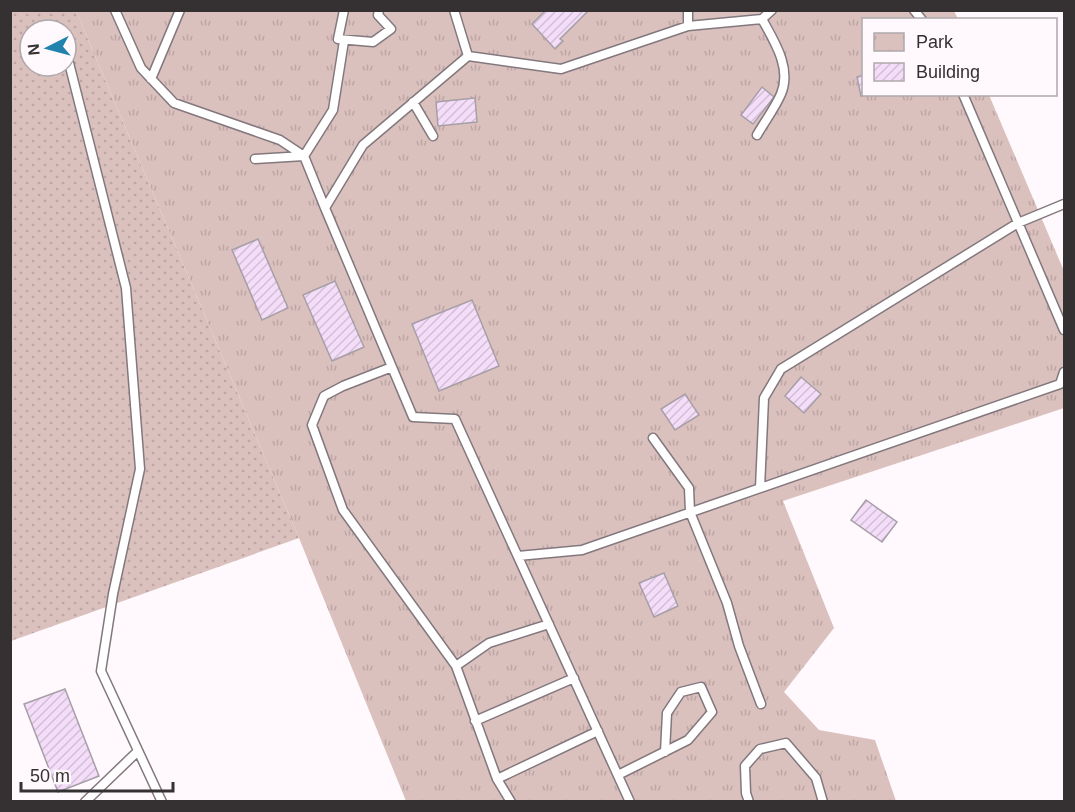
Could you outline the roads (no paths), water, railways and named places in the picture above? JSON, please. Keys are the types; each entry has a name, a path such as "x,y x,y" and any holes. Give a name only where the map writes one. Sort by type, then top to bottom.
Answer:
{"lane":[{"path":"115,10 141,68 174,104 280,140 304,156 413,417 455,419 630,801"},
{"path":"151,79 180,10"},
{"path":"344,10 338,39 373,42 391,29 378,15 379,10"},
{"path":"454,10 468,56"},
{"path":"688,10 688,26"},
{"path":"325,208 363,145 468,56 561,69 688,26 762,19 772,10"},
{"path":"758,135 782,92 784,70 780,49 762,19"},
{"path":"304,156 333,110 344,41"},
{"path":"73,78 126,288 140,469 113,594 101,671 162,801"},
{"path":"964,96 1065,330"},
{"path":"413,102 433,136"},
{"path":"255,159 304,156"},
{"path":"760,488 764,398 781,369 1018,223 1065,204"},
{"path":"392,367 324,396 312,425 343,510 456,666 497,779 511,801"},
{"path":"518,556 582,550 1060,384 1065,372"},
{"path":"653,438 689,488 690,512 728,603 739,646 761,704"},
{"path":"456,666 489,643 549,624"},
{"path":"475,721 574,678"},
{"path":"618,776 665,752 688,740 712,712 701,687 681,692 667,713 665,752"},
{"path":"497,779 598,731"},
{"path":"749,801 746,794 745,766 760,749 786,743 816,778 823,801"},
{"path":"85,801 138,751"}]}
